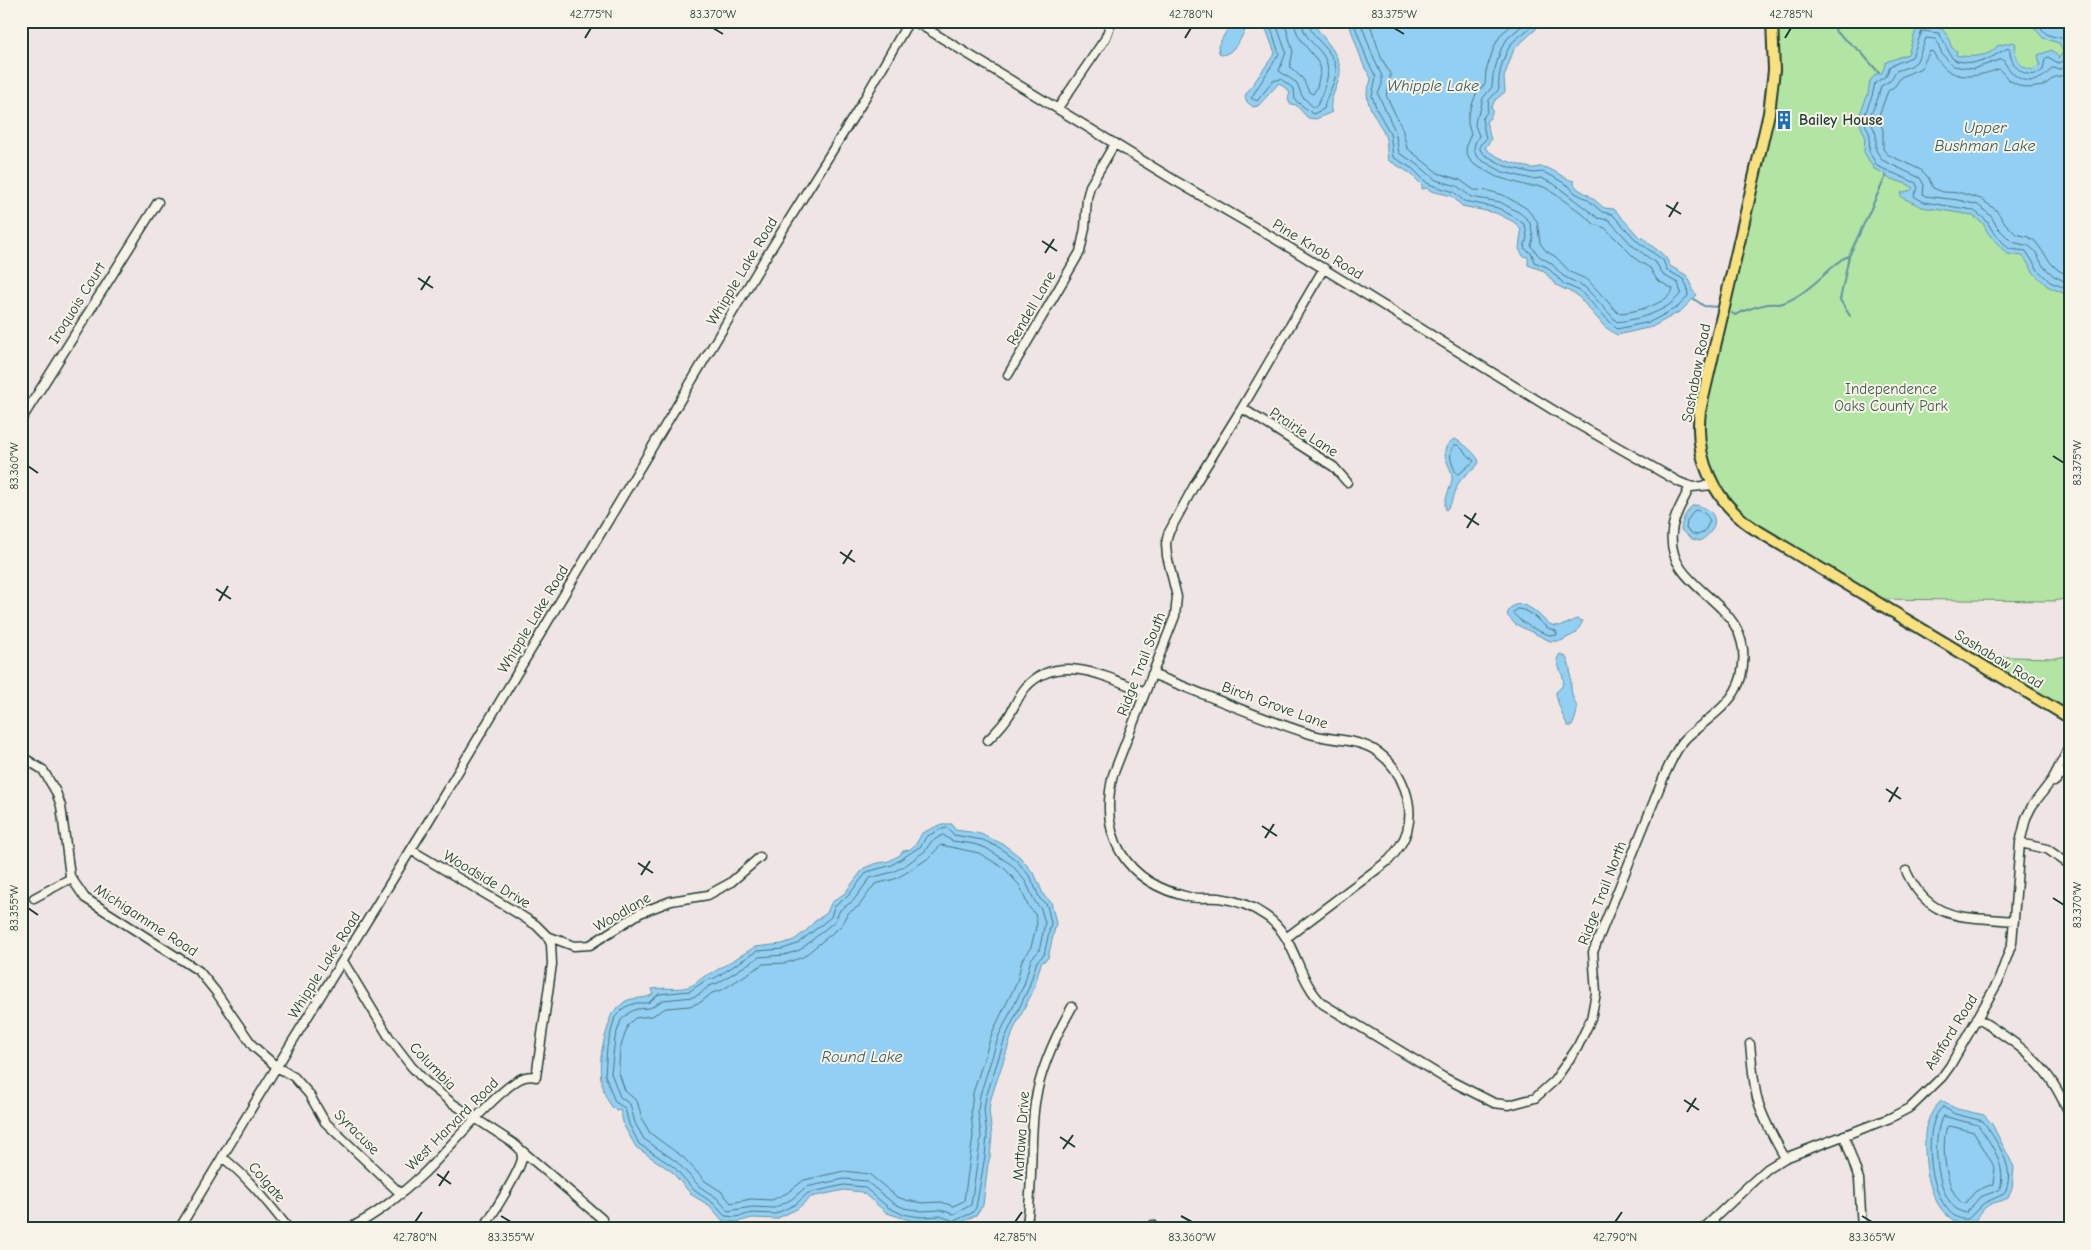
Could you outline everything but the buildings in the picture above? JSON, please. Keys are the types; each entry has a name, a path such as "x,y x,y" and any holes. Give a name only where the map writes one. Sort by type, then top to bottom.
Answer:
{"main road":[{"name":"Sashabaw Road","path":"1772,21 1774,61 1770,108 1700,416 1699,432 1702,456 1713,485 1733,512 1753,528 2070,718"}],"street":[{"name":"Whipple Lake Road","path":"179,1229 411,850 764,260 862,103 909,21"},
{"name":"Pine Knob Road","path":"914,21 1324,268 1558,413 1674,480 1690,486 1713,485"},
{"path":"1058,108 1105,40 1112,21"},
{"name":"Rendell Lane","path":"1008,376 1080,252 1090,186 1115,143"},
{"name":"Iroquois Court","path":"21,420 158,202"},
{"name":"Ridge Trail South","path":"1286,938 1267,916 1239,903 1220,898 1192,897 1158,887 1132,868 1117,845 1109,821 1108,794 1122,750 1168,635 1176,608 1176,588 1167,556 1166,544 1168,534 1324,268"},
{"name":"Prairie Lane","path":"1242,408 1334,467 1348,482"},
{"name":"Ridge Trail North","path":"1286,938 1292,946 1310,989 1323,1004 1477,1096 1494,1103 1508,1105 1535,1098 1554,1080 1576,1048 1591,1019 1596,993 1592,952 1665,774 1675,753 1686,738 1729,701 1737,689 1741,676 1743,665 1742,645 1735,627 1725,610 1683,573 1672,550 1673,524 1690,486"},
{"path":"988,740 1004,723 1027,686 1040,677 1056,670 1093,671 1145,692"},
{"name":"Birch Grove Lane","path":"1152,674 1310,734 1370,747 1387,760 1399,776 1409,808 1409,820 1407,832 1397,851 1389,860 1286,938"},
{"name":"Ashford Road","path":"2047,789 2070,746"},
{"name":"Michigamme Road","path":"21,756 42,770 56,792 61,806 67,860 71,878 77,889 91,904 199,971 216,992 253,1046 277,1067"},
{"name":"Ashford Road","path":"1703,1229 1767,1169 1785,1158 1890,1118 1911,1106 1924,1095 1950,1066 2003,969 2012,943 2020,843 2026,818 2032,806 2070,768"},
{"path":"2020,843 2047,849 2070,866"},
{"name":"Woodside Drive","path":"411,850 536,925 547,936"},
{"name":"Woodlane","path":"547,936 574,946 590,945 640,913 671,901 708,894 730,883 760,857"},
{"path":"1906,871 1921,897 1938,909 1958,916 2014,920"},
{"path":"34,898 71,878"},
{"name":"West Harvard Road","path":"347,1229 372,1216 401,1194 513,1084 524,1077 536,1077 552,964 551,944 547,936"},
{"name":"Columbia","path":"343,961 389,1037 411,1066 439,1094 514,1143 602,1219"},
{"name":"Mattawa Drive","path":"1026,1229 1029,1214 1037,1090 1057,1034 1072,1007"},
{"path":"1977,1018 2009,1038 2036,1061 2051,1080 2070,1114"},
{"path":"1750,1044 1754,1081 1761,1109 1768,1128 1785,1158"},
{"name":"Syracuse","path":"277,1067 299,1082 310,1094 325,1122 401,1194"},
{"path":"1844,1135 1859,1179 1862,1229"},
{"path":"483,1229 504,1194 522,1158 520,1150"},
{"name":"Colgate","path":"222,1157 237,1168 253,1185 289,1229"}],"green space":[{"name":"Independence Oaks County Park","path":"1776,21 2070,21 2070,598 2053,601 1875,599 1750,520 1736,507 1716,480 1710,467 1705,436 1707,400 1773,119 1778,70"},
{"path":"2070,655 2070,715 1967,656 2056,658"}],"water":[{"path":"1232,21 1250,21 1235,46 1222,55 1219,53 1218,46"},
{"path":"1263,21 1312,21 1336,55 1340,68 1339,79 1332,97 1332,112 1316,119 1308,118 1296,105 1290,104 1288,99 1290,92 1279,83 1258,106 1253,107 1247,102 1246,94 1275,53"},
{"name":"Whipple Lake","path":"1348,21 1540,21 1536,29 1514,49 1504,77 1505,92 1495,100 1491,108 1493,110 1490,118 1486,121 1491,140 1485,148 1506,161 1531,168 1547,168 1574,181 1578,189 1604,208 1614,209 1640,238 1644,238 1665,257 1670,266 1686,275 1691,283 1692,290 1697,295 1681,311 1652,327 1617,335 1605,327 1577,295 1556,285 1544,271 1528,265 1528,257 1523,256 1519,249 1520,228 1514,222 1496,213 1462,206 1452,196 1431,191 1427,188 1422,189 1422,185 1410,173 1388,160 1385,136 1371,110 1368,99 1367,91 1371,78 1363,64"},
{"name":"Upper Bushman Lake","path":"2029,21 2070,23 2070,295 2047,286 2034,273 2023,256 2005,252 1988,233 1983,223 1972,215 1922,207 1901,197 1901,193 1913,188 1888,178 1884,173 1874,169 1864,152 1865,136 1858,119 1868,94 1870,81 1876,74 1882,73 1886,62 1908,54 1916,30 1920,26 1941,28 1947,35 1952,48 1957,51 1956,55 1961,56 1985,54 1994,50 1997,46 2013,42 2016,44 2018,61 2024,67 2033,70 2040,65 2038,55 2052,50 2059,58 2063,52 2059,43 2043,38"},
{"path":"1454,439 1469,449 1479,462 1460,481 1451,504 1446,510 1445,502 1452,474 1446,459 1445,449"},
{"path":"1696,505 1710,511 1714,521 1711,531 1700,541 1692,539 1681,530 1686,514 1692,506"},
{"path":"1517,604 1527,606 1550,624 1557,626 1565,625 1576,619 1583,621 1576,633 1561,641 1550,641 1515,624 1507,615 1510,608"},
{"path":"1560,654 1565,656 1569,664 1572,693 1577,708 1572,726 1568,726 1556,695 1556,692 1563,684 1563,677 1557,659"},
{"name":"Round Lake","path":"942,824 952,824 955,830 978,833 1003,844 1020,857 1035,875 1044,896 1051,902 1056,923 1048,958 1041,963 1034,989 1014,1029 991,1098 989,1110 992,1136 983,1205 976,1215 954,1226 939,1221 912,1221 887,1213 862,1192 844,1190 811,1197 797,1209 776,1219 752,1218 737,1222 723,1221 710,1206 692,1195 671,1171 636,1147 624,1126 620,1110 616,1111 604,1093 600,1071 602,1048 612,1014 628,1000 653,994 652,989 691,986 755,947 782,944 794,940 827,913 831,903 845,893 864,868 889,861 900,855 917,842 922,833"},
{"path":"1941,1101 1957,1109 1984,1115 1992,1124 2014,1167 2012,1189 2008,1198 1988,1205 1976,1220 1967,1224 1955,1222 1942,1210 1936,1201 1929,1180 1925,1157 1925,1131 1932,1112"}],"waterway":[{"path":"1837,21 1836,32 1860,51 1879,73"},
{"path":"1850,316 1840,300 1849,256 1886,176"},
{"path":"1732,313 1735,315 1760,306 1781,304 1791,300 1806,290 1842,259 1849,256"},
{"path":"1694,299 1704,306 1718,307"}],"place":[{"name":"Bailey House","path":"1784,120"}]}
